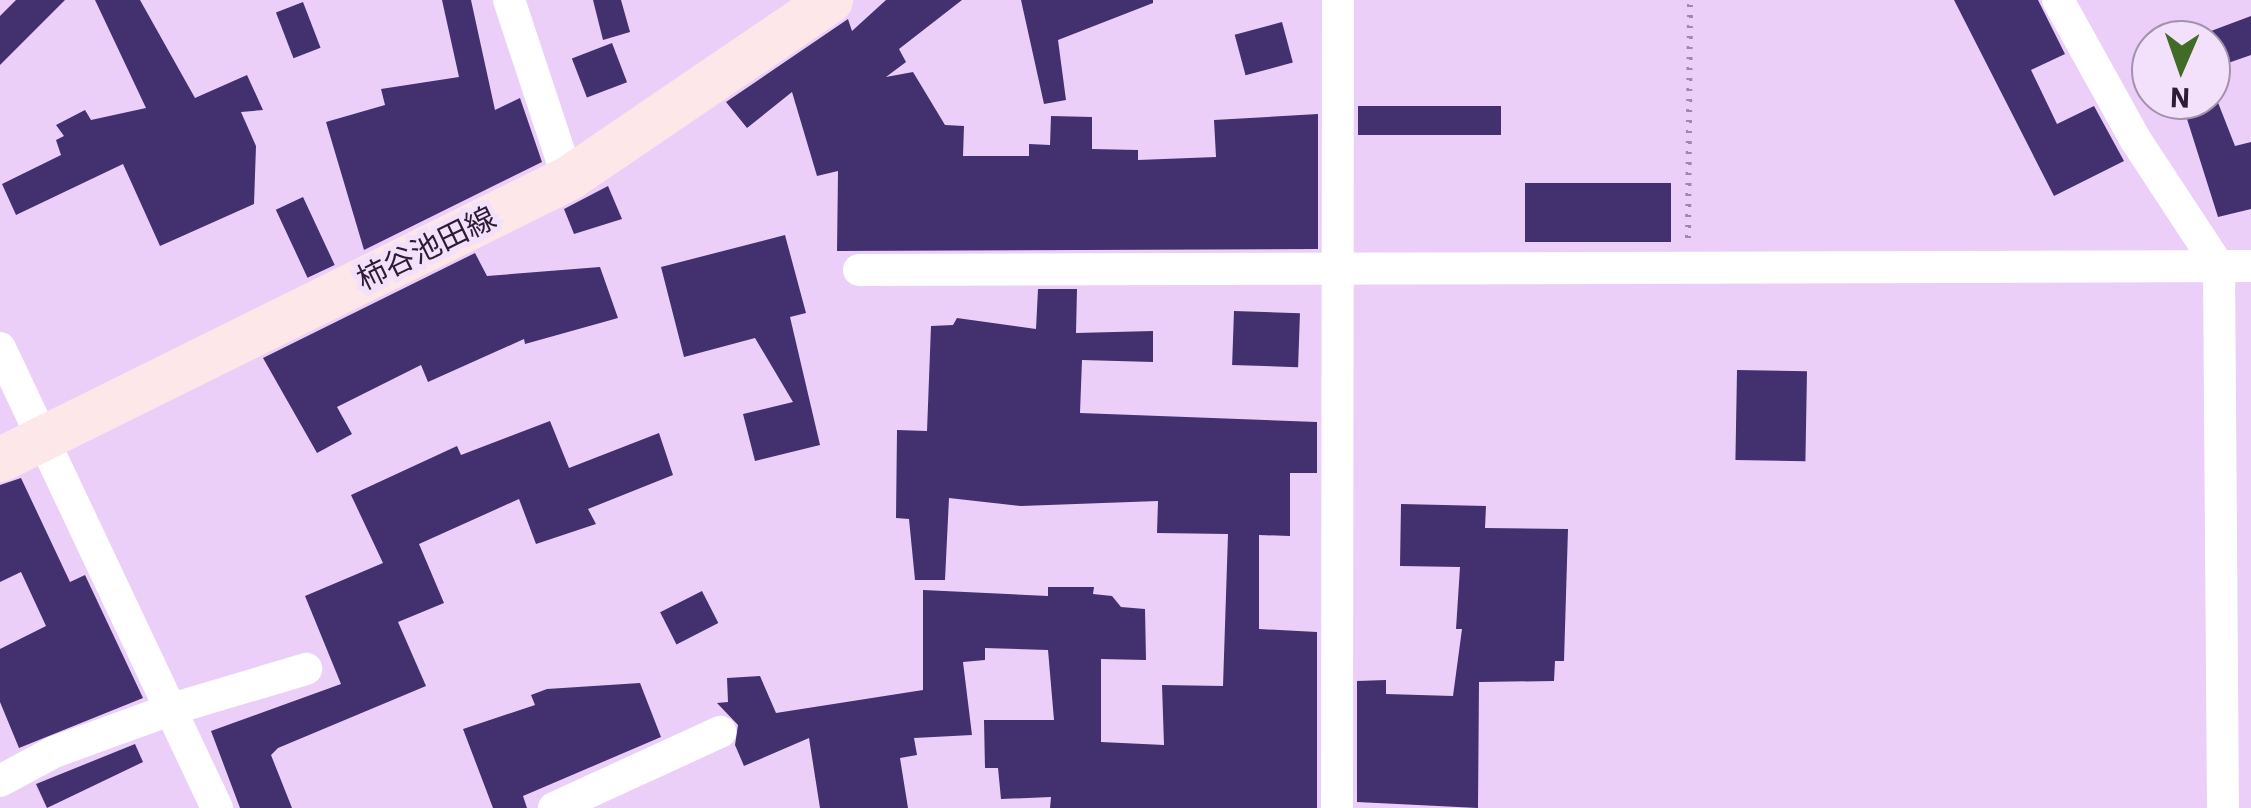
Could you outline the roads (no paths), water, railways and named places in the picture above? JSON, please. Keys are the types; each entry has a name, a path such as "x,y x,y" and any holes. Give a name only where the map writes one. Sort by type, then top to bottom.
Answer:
{"main road":[{"name":"柿谷池田線","path":"19,450 568,178 830,0"}],"street":[{"path":"509,0 568,178"},
{"path":"1337,808 1338,0"},
{"path":"2058,0 2135,139 2235,266 2237,682 2223,808"},
{"path":"859,270 2235,266"},
{"path":"0,348 19,450 174,708 216,808"},
{"path":"0,782 54,752 174,708 306,669"},
{"path":"554,808 720,732"}]}
